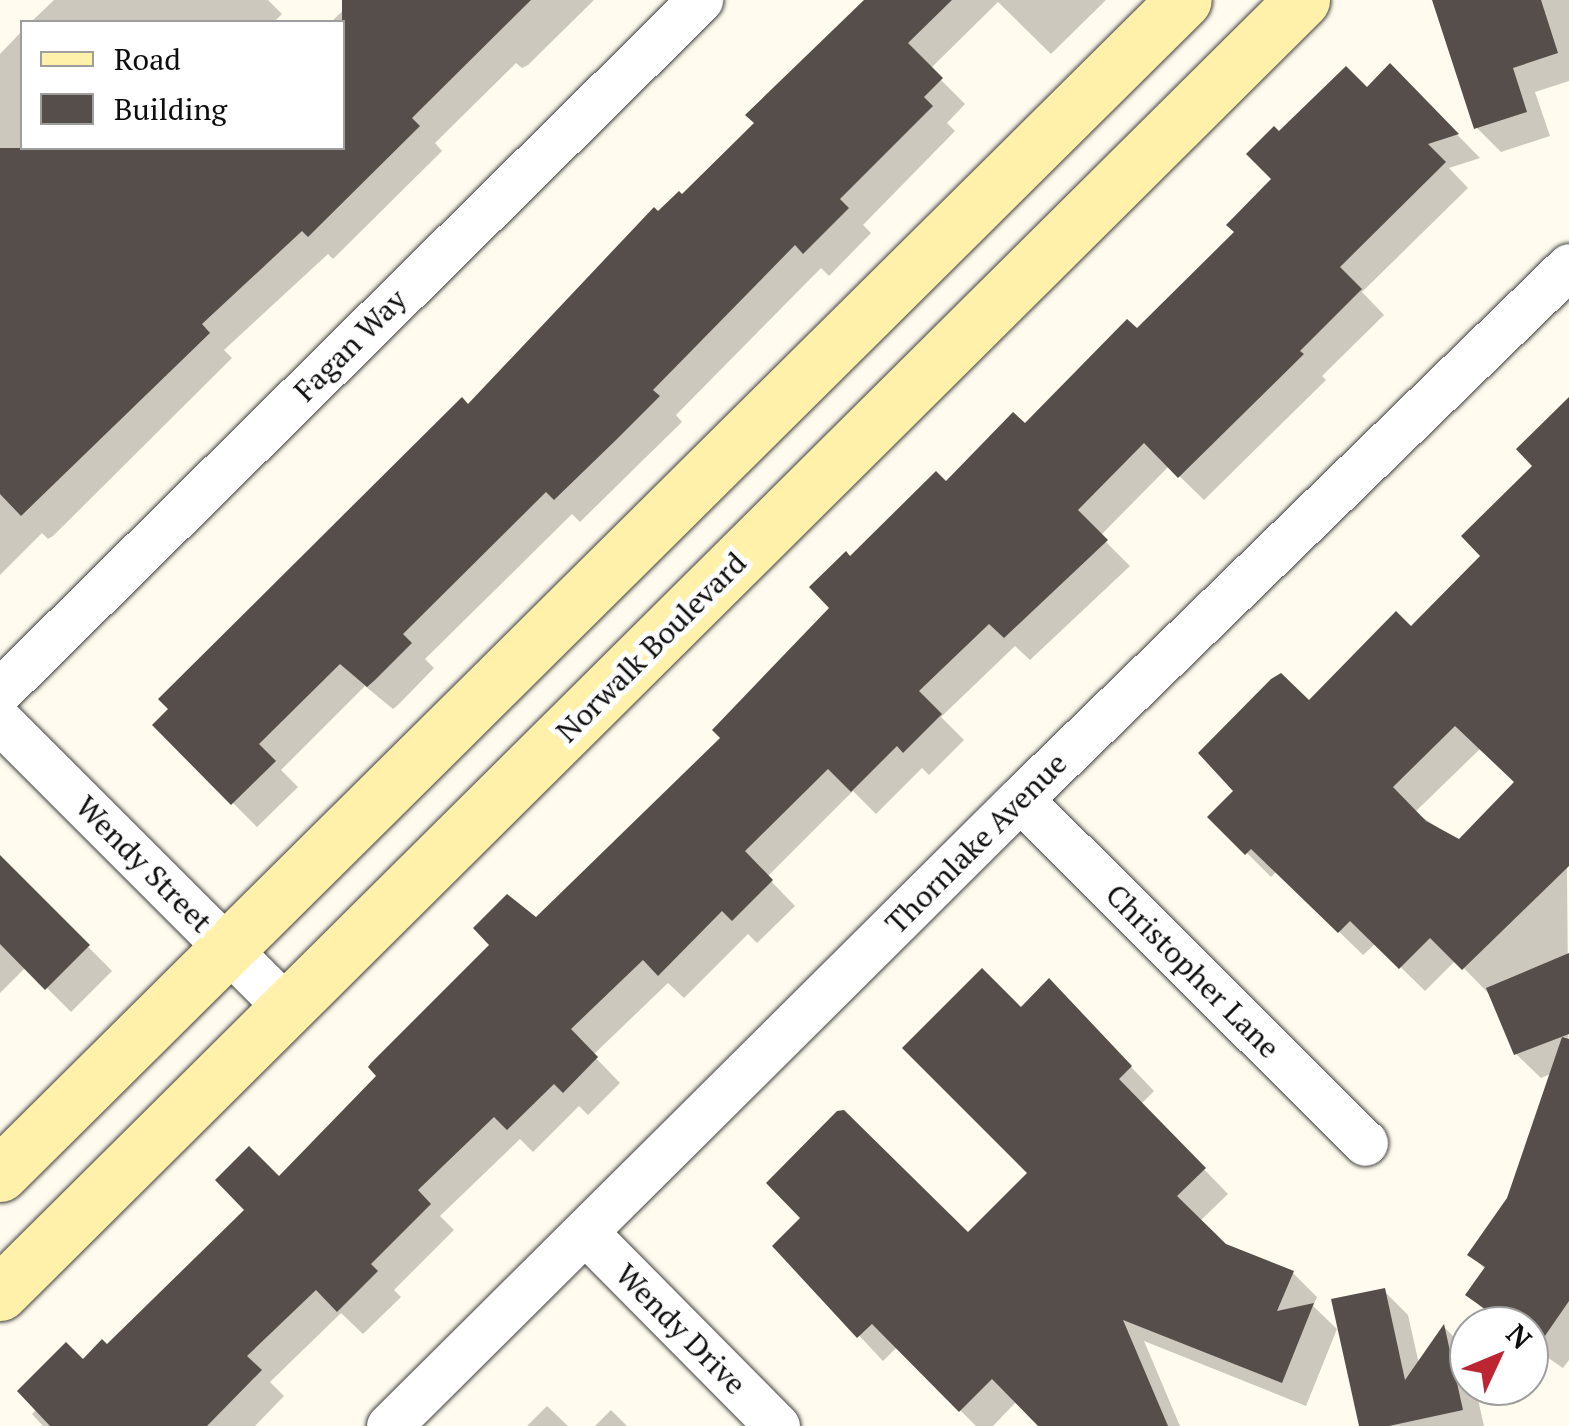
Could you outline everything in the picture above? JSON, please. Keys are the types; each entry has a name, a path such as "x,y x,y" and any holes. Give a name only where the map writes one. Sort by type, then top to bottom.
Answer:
{"main road":[{"path":"0,1174 1184,0"},
{"name":"Norwalk Boulevard","path":"0,1293 1302,0"}],"street":[{"name":"Fagan Way","path":"0,691 700,0"},
{"name":"Thornlake Avenue","path":"389,1426 1020,799 1569,266"},
{"name":"Wendy Street","path":"0,721 287,1008"},
{"name":"Christopher Lane","path":"1020,799 1365,1143"},
{"name":"Wendy Drive","path":"585,1232 776,1426"}],"building":[{"path":"342,0 531,0 412,118 420,126 308,237 302,231 202,324 210,333 21,516 0,494 0,148 345,150"},
{"path":"864,0 952,0 908,43 943,78 924,97 933,106 840,199 849,208 803,254 795,245 653,390 660,396 616,440 554,500 546,492 403,634 412,643 375,680 367,687 340,664 259,744 276,761 231,805 152,725 168,709 158,699 462,397 468,404 654,207 658,211 679,191 682,194 754,123 745,115"},
{"path":"1432,0 1541,0 1558,53 1513,68 1527,112 1474,129"},
{"path":"1390,63 1459,134 1428,144 1446,162 1340,267 1362,289 1300,351 1304,354 1178,478 1144,443 1078,510 1108,540 1004,638 989,624 919,691 942,714 903,753 897,746 851,792 828,769 745,851 773,880 732,921 722,911 658,976 643,960 571,1029 598,1057 563,1093 554,1084 507,1130 494,1117 418,1190 431,1204 371,1264 378,1271 337,1312 316,1290 247,1356 262,1370 207,1426 50,1426 17,1391 66,1342 83,1359 102,1339 107,1344 244,1210 215,1180 249,1146 279,1176 376,1076 368,1067 371,1063 489,945 473,928 507,894 536,917 720,738 712,730 829,608 809,587 846,551 850,556 936,471 946,481 1013,412 1025,423 1127,319 1137,328 1234,232 1226,225 1271,179 1246,154 1274,126 1279,131 1346,66 1367,87"},
{"path":"1569,397 1569,866 1462,970 1430,938 1399,969 1350,921 1338,933 1251,849 1245,855 1207,817 1233,791 1198,753 1281,673 1309,700 1396,611 1411,626 1480,556 1461,536 1532,466 1516,449","holes":["1455,726 1514,782 1459,839 1426,821 1393,787"]},
{"path":"0,855 90,945 45,990 0,944"},
{"path":"1569,953 1569,1034 1514,1055 1486,988"},
{"path":"982,968 1021,1007 1049,978 1132,1066 1119,1079 1206,1168 1177,1196 1226,1244 1294,1271 1277,1311 1314,1303 1282,1383 1123,1320 1168,1426 1038,1426 992,1379 959,1412 872,1324 857,1338 772,1246 800,1218 766,1183 837,1111 844,1110 968,1232 1027,1173 902,1048"},
{"path":"1562,1037 1569,1039 1569,1301 1549,1330 1549,1306 1481,1306 1465,1295 1485,1267 1467,1255 1507,1198"},
{"path":"1385,1288 1405,1380 1444,1324 1449,1347 1449,1406 1462,1406 1463,1410 1389,1426 1359,1426 1331,1299"}]}
